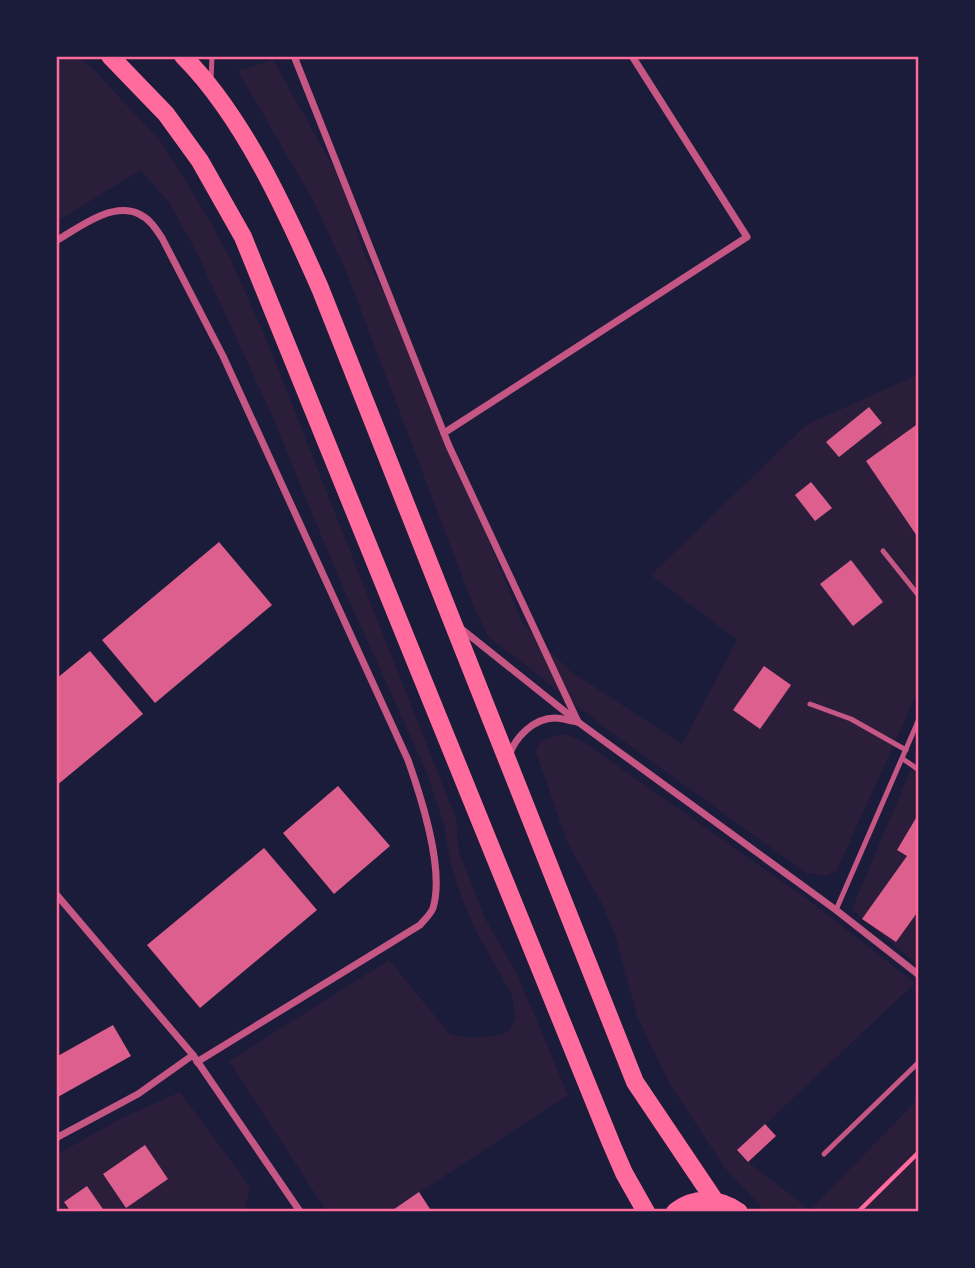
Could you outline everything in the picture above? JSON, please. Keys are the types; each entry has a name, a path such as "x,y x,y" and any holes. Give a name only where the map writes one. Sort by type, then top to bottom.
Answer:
{"main road":[{"path":"110,56 166,114 200,161 243,237 611,1143 646,1212"},
{"path":"183,56 243,136 297,235 635,1082 715,1201"},
{"path":"675,1212 698,1201 715,1201 731,1206 739,1212"}],"street":[{"path":"294,56 444,433 578,722"},
{"path":"444,433 747,237 632,56"},
{"path":"56,242 103,215 124,210 139,214 150,222 162,238 223,356 408,760 429,830 436,891 432,911 420,925 138,1094 56,1138"},
{"path":"452,621 578,722 836,910 919,975"},
{"path":"508,761 517,739 535,724 555,718 578,722"},
{"path":"56,894 195,1059 298,1211"}],"lane":[{"path":"211,90 212,56"},
{"path":"883,551 919,596"},
{"path":"810,704 851,719 906,750"},
{"path":"836,910 919,719"},
{"path":"903,759 919,770"},
{"path":"824,1154 919,1062"}],"path":[{"path":"858,1212 919,1152"}],"shaded area":[{"path":"56,56 78,56 161,142 229,256 266,339 456,819 459,851 485,918 518,976 568,1095 390,1212 327,1212 229,1061 389,960 449,1033 469,1038 508,1032 516,1019 512,995 475,929 461,896 450,861 444,825 427,773 338,576 270,411 198,255 170,204 141,170 56,222"},
{"path":"273,60 344,186 363,251 404,334 523,624 570,671 682,744 737,640 651,575 806,425 919,374 919,689 837,870 826,876 806,873 604,727 488,636 475,610 346,271 314,202 238,71"},
{"path":"561,734 582,741 807,899 915,983 737,1151 810,1210 919,1098 919,1149 877,1193 919,1153 919,1212 766,1212 725,1168 668,1081 637,1016 615,934 602,904 567,842 536,752 540,741"},
{"path":"919,750 919,966 852,909"},
{"path":"180,1092 250,1187 244,1212 56,1212 56,1155 122,1118"}],"building":[{"path":"869,407 882,423 839,457 826,442"},
{"path":"919,423 917,472 919,539 866,461"},
{"path":"811,482 832,508 815,521 795,495"},
{"path":"219,542 272,605 155,703 102,640"},
{"path":"851,560 883,602 853,626 820,584"},
{"path":"90,651 143,714 56,786 56,679"},
{"path":"764,666 791,685 760,729 733,710"},
{"path":"338,786 390,846 334,894 283,833"},
{"path":"919,813 919,910 896,942 862,919 907,856 897,850"},
{"path":"264,848 317,910 200,1008 147,945"},
{"path":"113,1025 131,1056 56,1098 56,1057"},
{"path":"765,1124 776,1136 748,1162 737,1150"},
{"path":"145,1145 168,1179 126,1208 103,1174"},
{"path":"87,1186 105,1212 71,1212 64,1202"},
{"path":"419,1192 432,1212 390,1212"}]}
